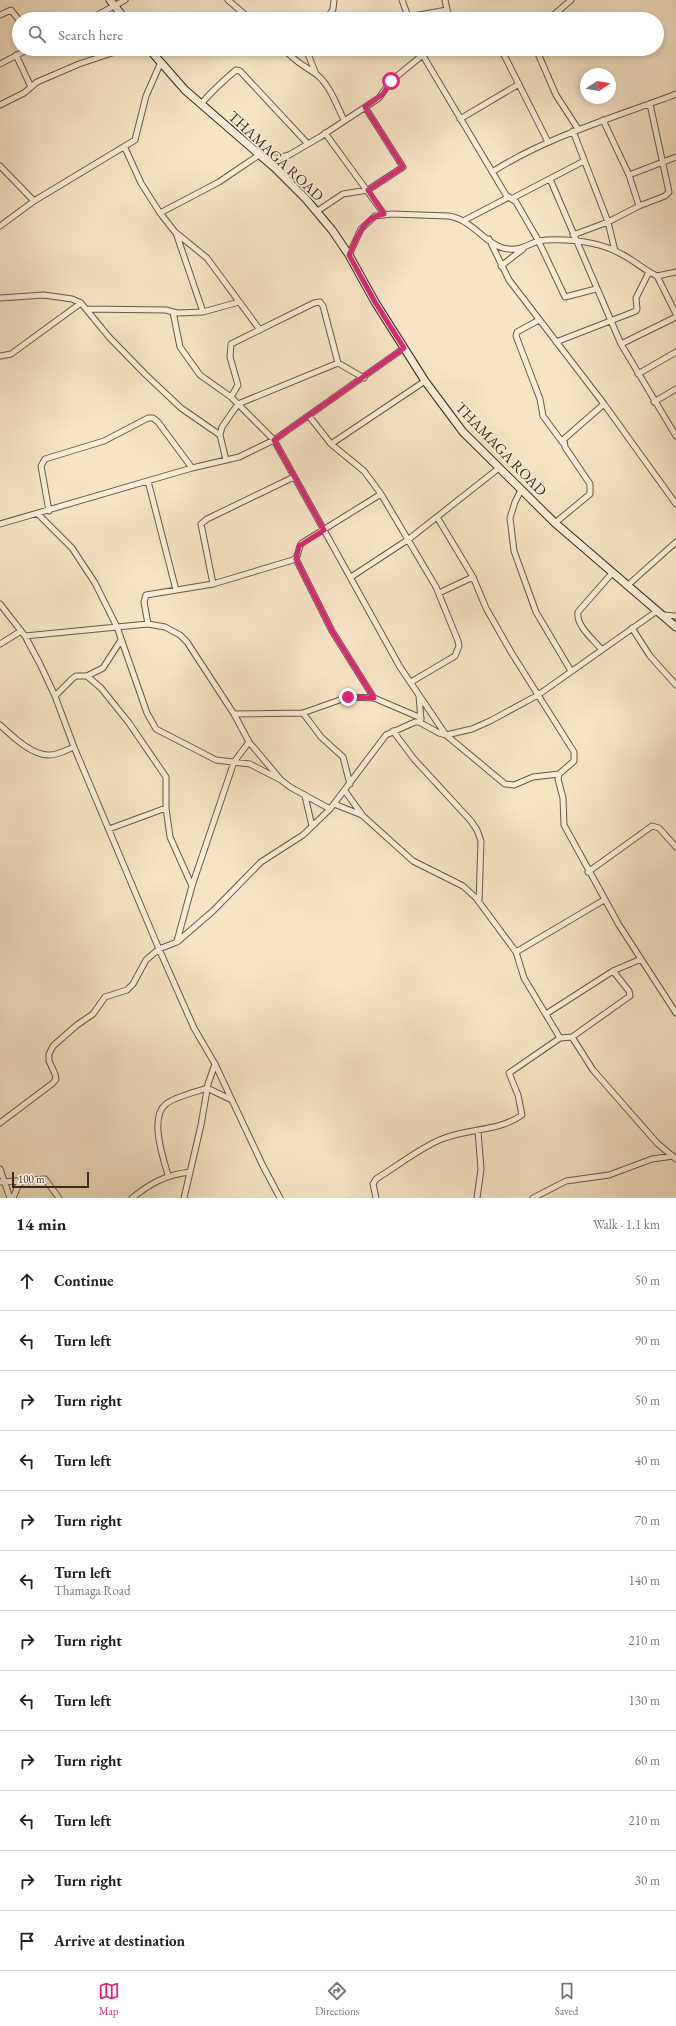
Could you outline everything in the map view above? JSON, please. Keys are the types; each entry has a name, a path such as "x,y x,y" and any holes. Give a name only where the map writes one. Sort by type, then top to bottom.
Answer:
{"main road":[{"path":"112,3 119,12"},
{"name":"THAMAGA ROAD","path":"155,56 201,104 261,157 316,212 349,255 375,302 425,381 463,432 555,523 676,627"}],"street":[{"path":"100,12 112,3 125,0"},
{"path":"228,0 242,12"},
{"path":"331,12 334,0"},
{"path":"402,0 406,12"},
{"path":"437,12 447,10 445,0"},
{"path":"557,12 571,0"},
{"path":"0,15 12,10 13,12"},
{"path":"1,62 14,56"},
{"path":"16,56 31,87"},
{"path":"0,105 24,93 37,82 79,64 103,56"},
{"path":"291,56 301,66 316,75 326,86 344,120"},
{"path":"309,56 316,75"},
{"path":"160,213 219,182 261,157 283,157 308,144 378,98 391,81 408,69 421,56"},
{"path":"423,56 492,172 538,240 564,297 596,289"},
{"path":"505,56 548,142"},
{"path":"539,56 556,96 576,130 584,161 608,222 615,251"},
{"path":"0,226 34,201 102,159 125,148 135,140 146,96 161,62"},
{"path":"201,104 213,89 236,70 240,71 308,144"},
{"path":"460,119 519,84"},
{"path":"492,172 517,156 576,130 676,94"},
{"path":"574,238 639,206 665,196 669,192 650,104"},
{"path":"316,212 343,194 368,190 403,166 365,107"},
{"path":"603,120 629,175 639,206"},
{"path":"325,133 384,214"},
{"path":"125,148 141,183 160,213 175,232 207,258 260,330"},
{"path":"629,175 676,157"},
{"path":"463,221 584,161"},
{"path":"0,166 34,201"},
{"path":"550,179 610,321 654,402 676,436"},
{"path":"349,255 361,229 376,216 384,214 448,216 463,221 504,248 523,249"},
{"path":"175,232 203,312"},
{"path":"488,238 509,280 604,404 676,504"},
{"path":"501,266 523,249 538,240 574,238 615,251 657,276 676,314"},
{"path":"556,342 637,310 636,298 649,272"},
{"path":"657,276 676,272"},
{"path":"0,298 44,295 72,299 81,303 145,374 181,408 220,435"},
{"path":"86,309 203,312 239,302"},
{"path":"231,397 238,385 230,357 230,346 314,303 320,302 323,306 338,363 364,378"},
{"path":"0,356 11,354 81,303"},
{"path":"173,312 178,344 181,351 203,378 231,397 274,440 400,667 446,735"},
{"path":"622,344 676,317"},
{"path":"539,320 517,332 516,336 540,399 543,416 590,484 591,491 590,494 555,523"},
{"path":"0,524 49,511 192,468 239,457 274,440 364,378 404,348"},
{"path":"638,374 676,352"},
{"path":"226,460 220,435 222,427 238,404 338,363"},
{"path":"331,444 425,381"},
{"path":"654,402 676,389"},
{"path":"563,443 566,437 604,404"},
{"path":"309,416 331,444 364,471 381,494 409,539 439,593 458,641 458,651 455,656 411,682"},
{"path":"49,511 40,466 45,460 104,441 148,418 153,418 158,422 192,468"},
{"path":"351,577 409,539 499,468"},
{"path":"213,584 201,524 294,477"},
{"path":"148,481 176,590"},
{"path":"521,490 514,502 510,518 514,551 536,612 571,671"},
{"path":"374,698 332,631 296,559 299,546 381,494"},
{"path":"38,514 72,548 95,583 117,627 147,713 156,729 216,760 250,764 281,780 305,796 330,809"},
{"path":"234,714 303,713 348,697 374,698 446,735 505,784 514,785 533,777 559,774 574,761 574,752 486,608 473,577 437,517"},
{"path":"628,585 676,542"},
{"path":"148,624 144,602 146,595 213,584 296,559"},
{"path":"601,649 581,625 578,612 613,572"},
{"path":"439,593 473,577"},
{"path":"0,604 25,636 55,696 74,747 194,1028 215,1064 263,1166 280,1198"},
{"path":"446,735 472,729 538,695 632,628 660,613 676,616"},
{"path":"25,636 148,624 165,627 180,635 187,642 234,714 249,742 281,780"},
{"path":"632,628 650,656 676,685"},
{"path":"0,644 21,631"},
{"path":"55,696 72,678 87,676 107,664 121,640"},
{"path":"87,676 101,688 130,723 166,777 166,808 170,837 192,886"},
{"path":"419,695 421,721"},
{"path":"303,713 321,737 343,758 350,784"},
{"path":"0,1123 53,1083 56,1079 50,1067 49,1054 53,1046 77,1025 93,1014 105,997 127,990 133,984 146,960 159,949 177,942 213,911 261,862 303,835 330,809 350,784 381,740 411,723 421,721"},
{"path":"0,725 18,741 44,754 56,754 74,747"},
{"path":"393,732 414,759 471,821 477,830 481,841 479,902"},
{"path":"177,942 192,886 234,762 249,742"},
{"path":"559,774 558,779 563,798 564,825 604,900 676,1013"},
{"path":"344,791 363,816 413,862 463,886 479,902 516,952 524,978 560,1038"},
{"path":"305,796 312,826"},
{"path":"334,804 363,816"},
{"path":"109,829 166,808"},
{"path":"588,872 652,826 659,828 676,847"},
{"path":"516,952 604,900"},
{"path":"546,1014 613,971 641,959"},
{"path":"376,1198 373,1184 376,1180 435,1142 449,1137 507,1124 522,1115 518,1095 508,1073 560,1038 572,1036 630,996 629,991 613,971"},
{"path":"572,1036 593,1070 657,1143 675,1157"},
{"path":"184,1198 202,1125 207,1088 215,1064"},
{"path":"168,1175 159,1141 158,1121 160,1110 166,1103 207,1088 232,1100"},
{"path":"477,1198 481,1169 478,1131"},
{"path":"533,1198 566,1181 609,1175 652,1159 675,1157"},
{"path":"0,1170 2,1182 10,1198"},
{"path":"132,1198 168,1175 190,1172"},
{"path":"2,1182 45,1179 59,1198"},
{"path":"13,1198 22,1181"}],"route":[{"path":"348,697 374,698 332,631 296,559 299,546 324,530 274,440 364,378 404,348 375,302 349,255 361,229 376,216 384,214 368,190 403,167 365,107 383,94 391,81"}]}
